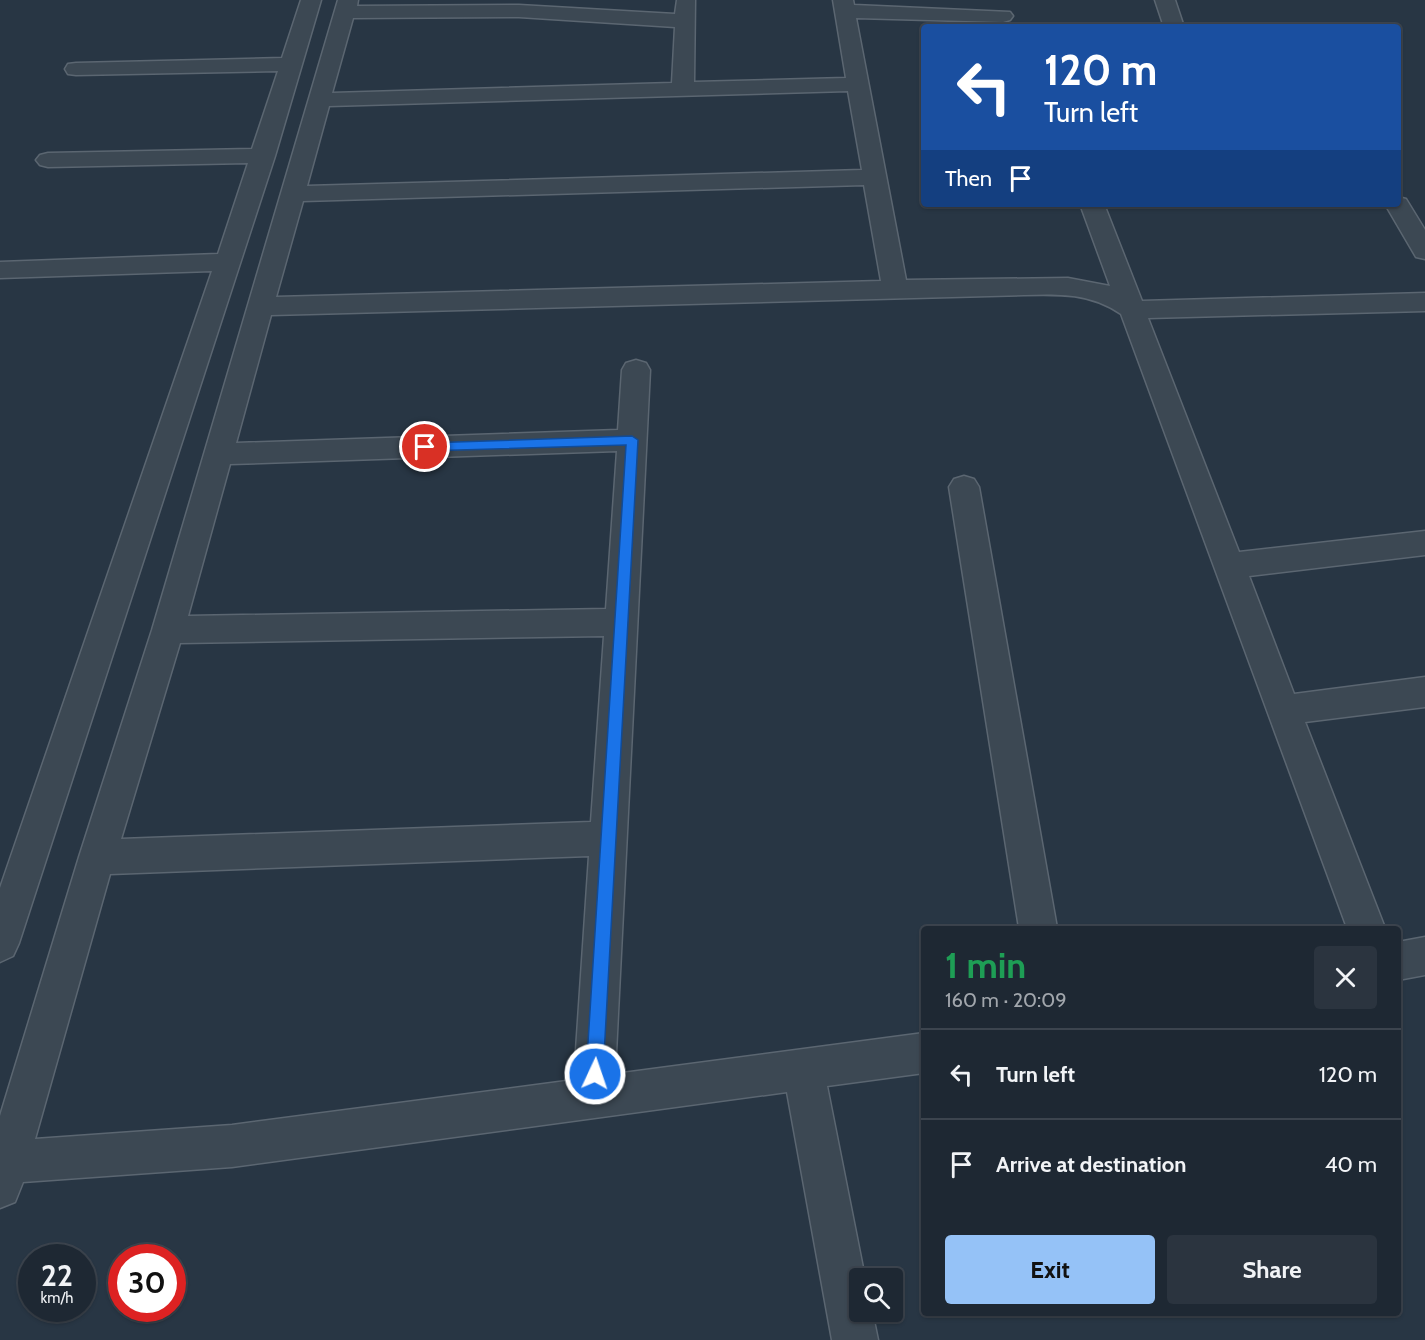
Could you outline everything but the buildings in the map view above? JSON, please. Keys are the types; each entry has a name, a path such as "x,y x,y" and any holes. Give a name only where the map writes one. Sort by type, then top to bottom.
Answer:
{"street":[{"path":"0,943 263,156 311,0"},
{"path":"683,89 686,0"},
{"path":"1165,0 1173,24"},
{"path":"895,289 844,5 1003,16"},
{"path":"686,21 519,11 347,6 168,630 2,1171 232,1146 921,1053"},
{"path":"76,69 291,64"},
{"path":"321,100 857,84"},
{"path":"48,160 263,156"},
{"path":"294,194 875,177"},
{"path":"1401,202 1425,200"},
{"path":"1093,207 1365,926"},
{"path":"1401,207 1425,251"},
{"path":"0,270 228,262"},
{"path":"261,306 1077,286 1107,292 1133,310 1425,302"},
{"path":"593,1098 636,370"},
{"path":"218,454 632,440"},
{"path":"964,487 1009,682 1038,926"},
{"path":"1230,566 1425,543"},
{"path":"168,630 621,622"},
{"path":"1284,711 1425,692"},
{"path":"97,857 609,838"},
{"path":"1401,960 1425,956"},
{"path":"803,1070 855,1340"}],"route":[{"path":"425,447 632,440 595,1074"}]}
